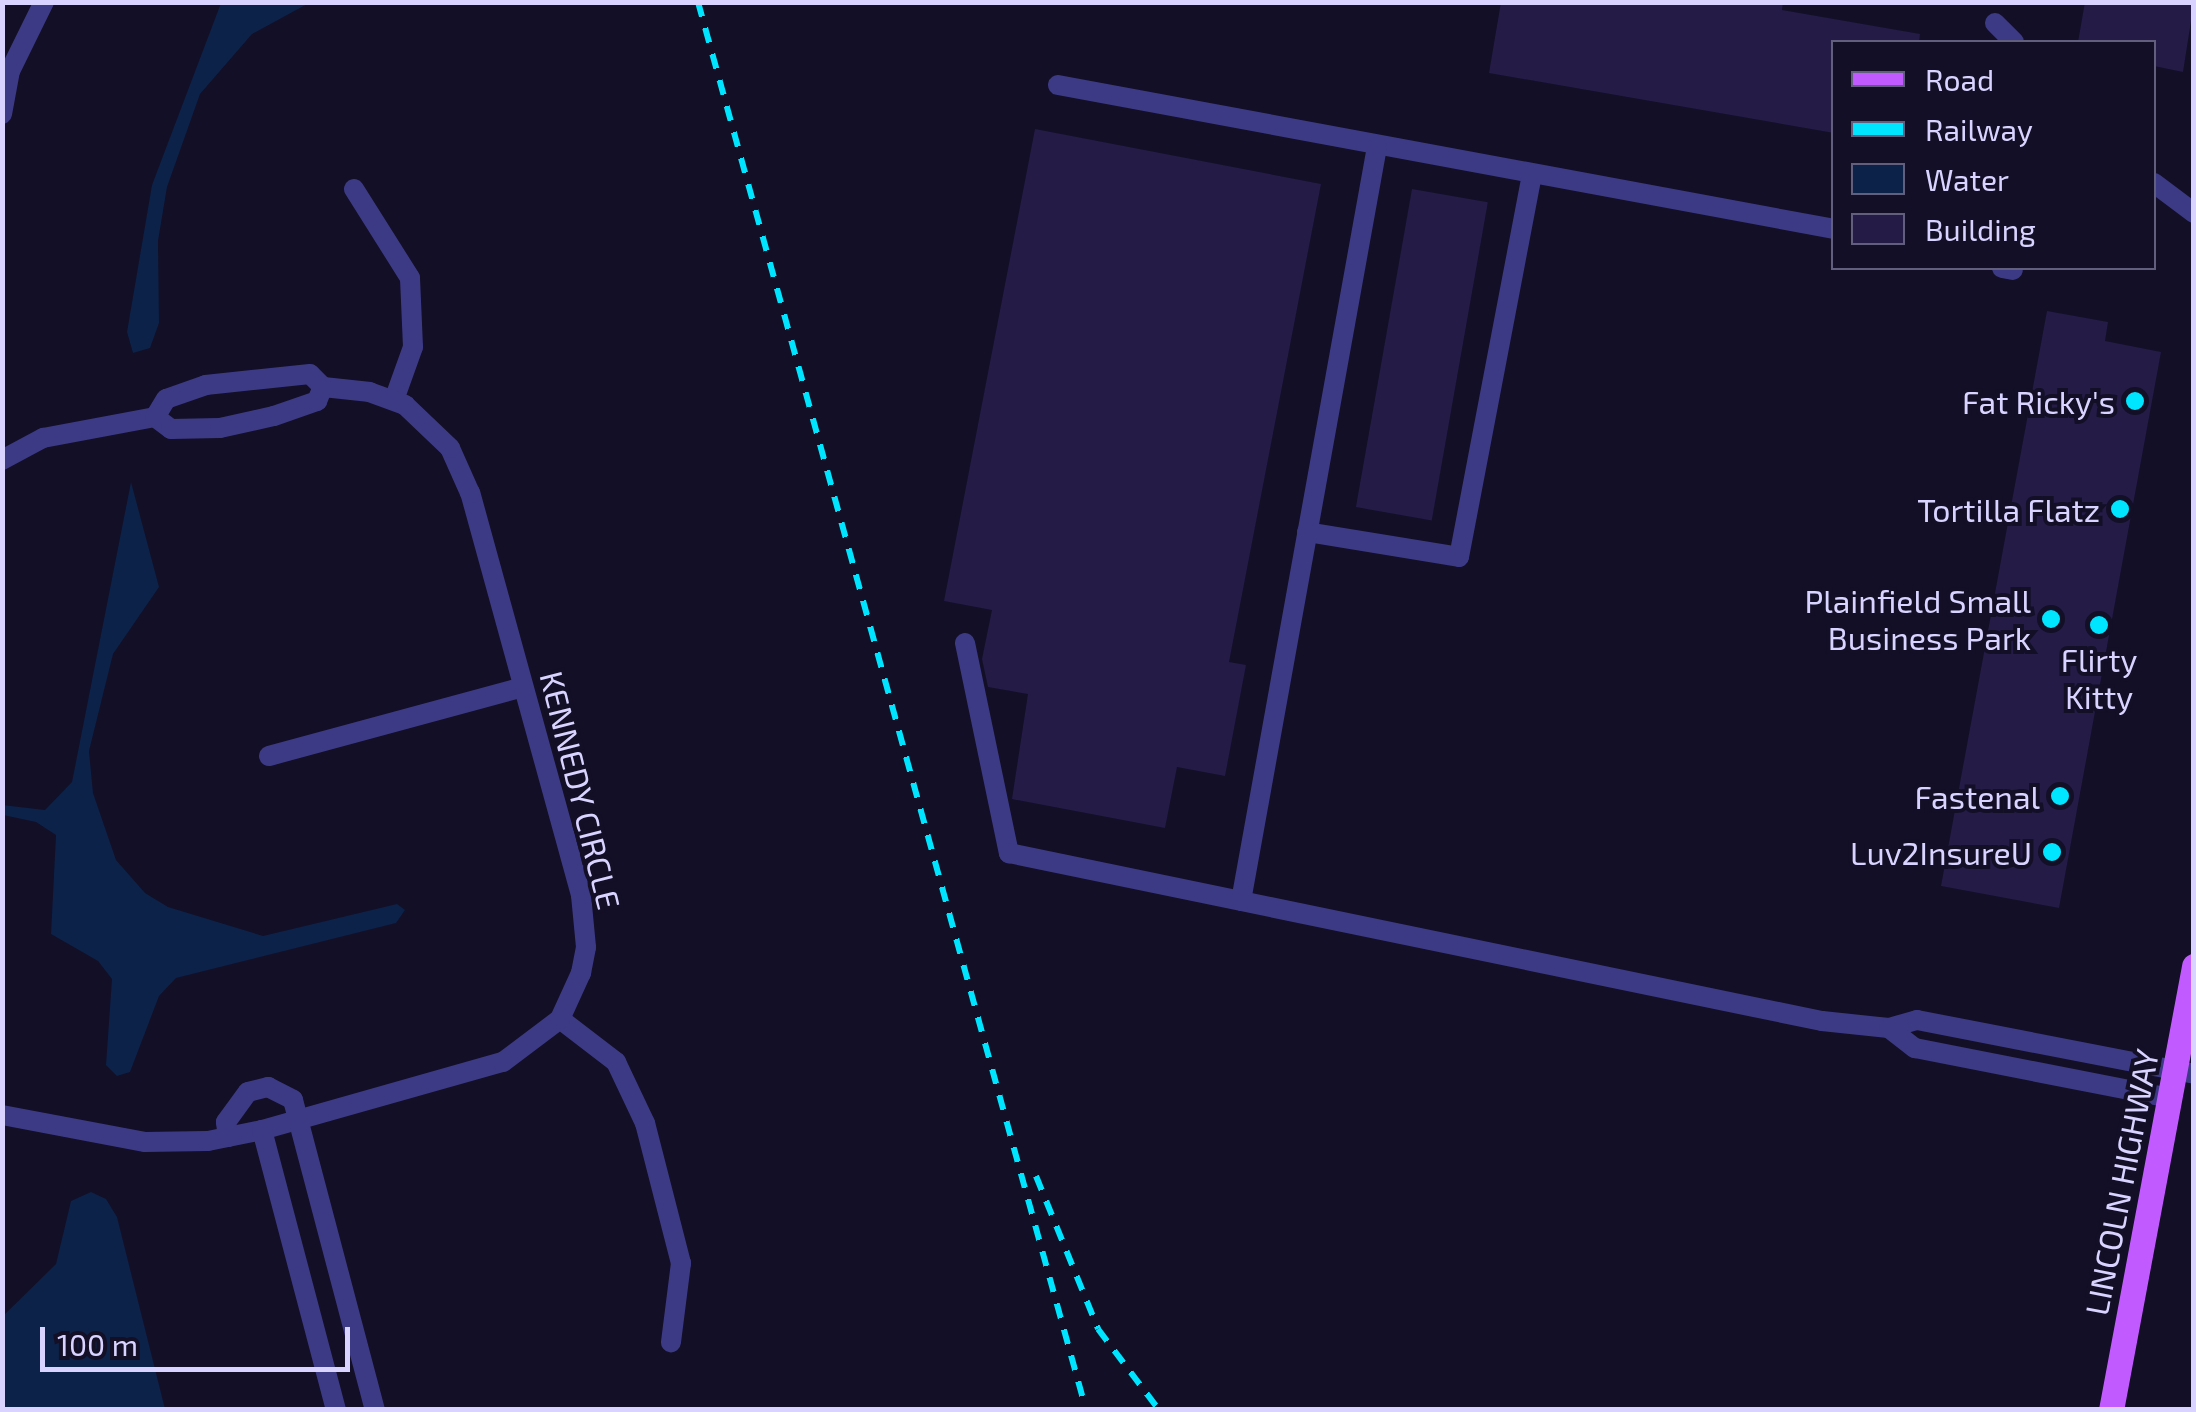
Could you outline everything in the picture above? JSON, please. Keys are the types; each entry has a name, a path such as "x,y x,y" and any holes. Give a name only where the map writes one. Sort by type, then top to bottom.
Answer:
{"main road":[{"name":"LINCOLN HIGHWAY","path":"2111,1410 2170,1098 2184,1072 2194,966"}],"street":[{"path":"2,114 10,72 44,2"},
{"path":"1995,23 2012,40"},
{"path":"1058,85 1831,228"},
{"path":"1241,901 1377,147"},
{"path":"1307,532 1459,557 1532,174"},
{"path":"2156,184 2194,213"},
{"path":"354,189 410,278 412,347 394,400"},
{"name":"KENNEDY CIRCLE","path":"2,460 43,438 154,417 176,394 233,379 310,374 323,387 394,400 436,430 461,469 586,922 581,973 560,1019 520,1054 484,1070 228,1137 145,1142 2,1115"},
{"name":"KENNEDY CIRCLE","path":"154,417 170,428 220,428 317,401 323,387"},
{"path":"965,643 1009,853 1822,1021 1889,1028 1917,1020 2184,1072"},
{"path":"269,756 523,686"},
{"path":"560,1019 616,1062 645,1123 681,1263 671,1342"},
{"path":"1889,1028 1915,1048 2170,1098"},
{"path":"228,1137 226,1122 237,1101 258,1089 280,1089 302,1119 351,1299 375,1410"},
{"path":"262,1130 314,1311 336,1410"},
{"path":"314,1311 351,1299"}],"water":[{"path":"221,3 309,3 252,34 200,94 167,187 158,241 159,323 150,348 133,353 127,332 152,185"},
{"path":"131,482 159,587 113,654 89,751 93,793 116,860 145,893 168,907 263,936 397,904 405,910 396,923 176,978 159,996 130,1072 117,1076 106,1065 112,979 98,961 51,934 56,835 36,822 3,815 2,805 45,810 72,782"},
{"path":"91,1192 106,1199 117,1217 165,1409 3,1409 3,1316 56,1264 71,1201"}],"building":[{"path":"1501,2 1783,2 1782,10 1920,34 1919,40 1831,40 1831,132 1489,73"},
{"path":"2085,2 2194,2 2183,72 2156,66 2156,40 2078,40"},
{"path":"1035,129 1321,184 1229,662 1246,665 1225,776 1177,767 1165,828 1012,799 1028,694 988,687 982,659 992,610 944,601"},
{"path":"1412,189 1488,202 1432,520 1356,507"},
{"name":"Plainfield Small Business Park","path":"2047,311 2108,322 2105,341 2161,352 2059,908 1941,886"}],"railway":[{"path":"698,2 1086,1410"},
{"path":"1036,1176 1098,1329 1159,1410"}],"place":[{"name":"Fat Ricky's","path":"2135,401"},
{"name":"Tortilla Flatz","path":"2120,509"},
{"name":"Plainfield Small Business Park","path":"2051,619"},
{"name":"Flirty Kitty","path":"2099,625"},
{"name":"Fastenal","path":"2060,796"},
{"name":"Luv2InsureU","path":"2052,852"}]}
